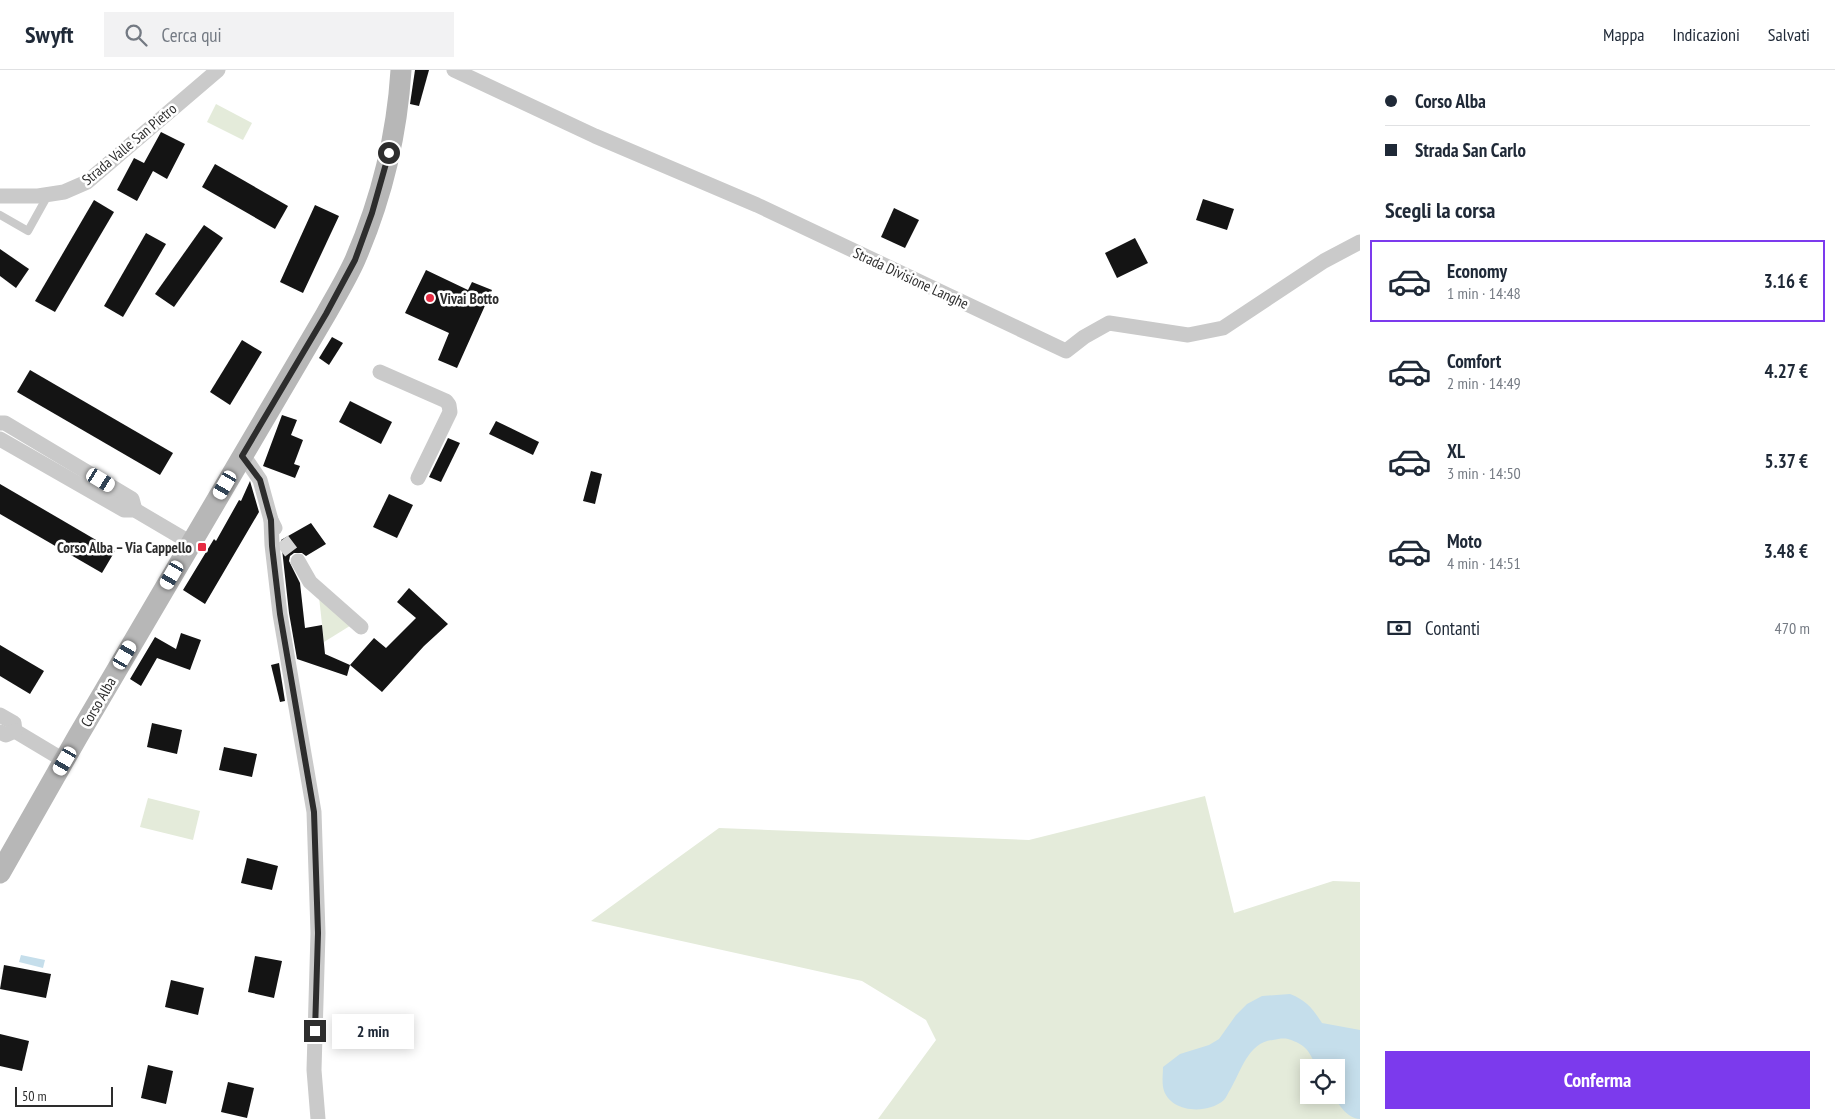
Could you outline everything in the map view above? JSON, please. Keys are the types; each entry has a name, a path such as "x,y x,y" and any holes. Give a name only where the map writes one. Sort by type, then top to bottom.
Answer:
{"street":[{"name":"Strada Valle San Pietro","path":"0,196 48,195 64,192 87,182 218,70"},
{"name":"Corso Alba","path":"0,873 9,850 65,761 326,314 355,260 386,168 395,124 401,70"},
{"name":"Strada Divisione Langhe","path":"454,70 595,136 757,205 1066,351 1084,337 1109,324 1188,335 1223,328 1324,261 1360,242"},
{"path":"380,372 446,401 449,406 450,412 418,478"},
{"path":"0,423 5,423 132,498 135,510"},
{"path":"0,439 124,510 135,510 191,543"},
{"path":"242,456 260,480 271,520 280,614 314,812 318,933 314,1070 318,1119"},
{"path":"271,520 282,540"},
{"path":"298,561 310,582 361,627"},
{"path":"0,715 14,723 8,732 65,761"}],"lane":[{"path":"0,215 28,231 48,195"}],"green space":[{"path":"216,104 252,123 243,140 207,122"},
{"path":"319,597 353,624 324,642"},
{"path":"1205,796 1234,913 1333,881 1360,882 1360,1119 878,1119 936,1040 926,1020 862,981 591,921 719,828 1029,840"},
{"path":"148,798 200,811 193,840 140,827"}],"water":[{"path":"21,955 45,960 43,968 19,962"},
{"path":"1290,994 1309,1006 1322,1023 1360,1030 1360,1119 1351,1117 1339,1104 1345,1104 1345,1059 1312,1059 1306,1049 1294,1041 1286,1039 1264,1042 1257,1046 1246,1059 1225,1099 1217,1105 1208,1108 1189,1109 1172,1102 1166,1096 1163,1087 1163,1067 1180,1054 1209,1045 1219,1039 1236,1015 1247,1004 1262,996"}],"building":[{"path":"415,70 429,70 419,106 410,104"},
{"path":"161,132 185,144 167,179 153,171 137,201 117,190 134,158 144,163"},
{"path":"215,164 288,206 275,229 202,187"},
{"path":"1203,199 1234,209 1227,230 1196,220"},
{"path":"94,200 114,212 55,312 35,301"},
{"path":"315,205 339,216 303,293 280,282"},
{"path":"894,208 919,220 905,248 881,237"},
{"path":"204,225 223,238 174,307 155,294"},
{"path":"146,233 166,244 123,317 104,306"},
{"path":"1135,238 1148,263 1117,278 1105,253"},
{"path":"0,249 29,269 16,288 0,276"},
{"path":"426,270 468,290 472,282 492,290 457,368 438,360 449,333 405,313"},
{"path":"332,337 343,343 329,365 319,358"},
{"path":"242,340 262,352 230,405 210,392"},
{"path":"30,370 173,453 160,475 17,392"},
{"path":"350,401 392,422 381,444 339,422"},
{"path":"282,415 297,420 291,435 303,440 294,464 300,466 295,478 263,466"},
{"path":"496,421 539,442 533,455 489,434"},
{"path":"448,438 460,443 441,482 429,477"},
{"path":"591,471 602,474 595,504 583,501"},
{"path":"250,481 259,512 205,604 183,590 214,539 216,541 239,500 241,501"},
{"path":"0,484 115,551 102,573 0,514"},
{"path":"389,494 413,505 397,538 373,527"},
{"path":"311,523 326,544 306,556 302,553 294,553 290,556 289,561 300,583 305,628 322,625 325,654 350,665 347,676 297,659 289,613 281,540"},
{"path":"409,588 448,624 424,646 382,692 350,665 374,638 386,648 416,618 397,602"},
{"path":"181,633 201,640 190,670 157,658 141,686 130,679 155,637 176,649"},
{"path":"0,645 44,671 30,694 0,676"},
{"path":"279,663 285,701 280,702 271,665"},
{"path":"152,723 182,730 177,754 147,747"},
{"path":"224,747 257,754 252,777 219,770"},
{"path":"247,858 278,866 272,890 241,883"},
{"path":"255,956 282,961 274,998 248,992"},
{"path":"4,965 51,974 46,998 0,989"},
{"path":"171,980 204,988 198,1015 165,1007"},
{"path":"0,1034 29,1041 22,1071 0,1066"},
{"path":"148,1065 173,1071 166,1104 141,1098"},
{"path":"228,1082 254,1088 247,1118 221,1112"}],"tunnel":[{"path":"282,540 298,561"}],"place":[{"name":"Vivai Botto","path":"430,298"},
{"name":"Corso Alba – Via Cappello","path":"202,547"}],"route":[{"path":"315,1031 318,933 314,812 280,614 271,520 260,480 242,456 326,314 355,260 372,213 389,153"}]}
